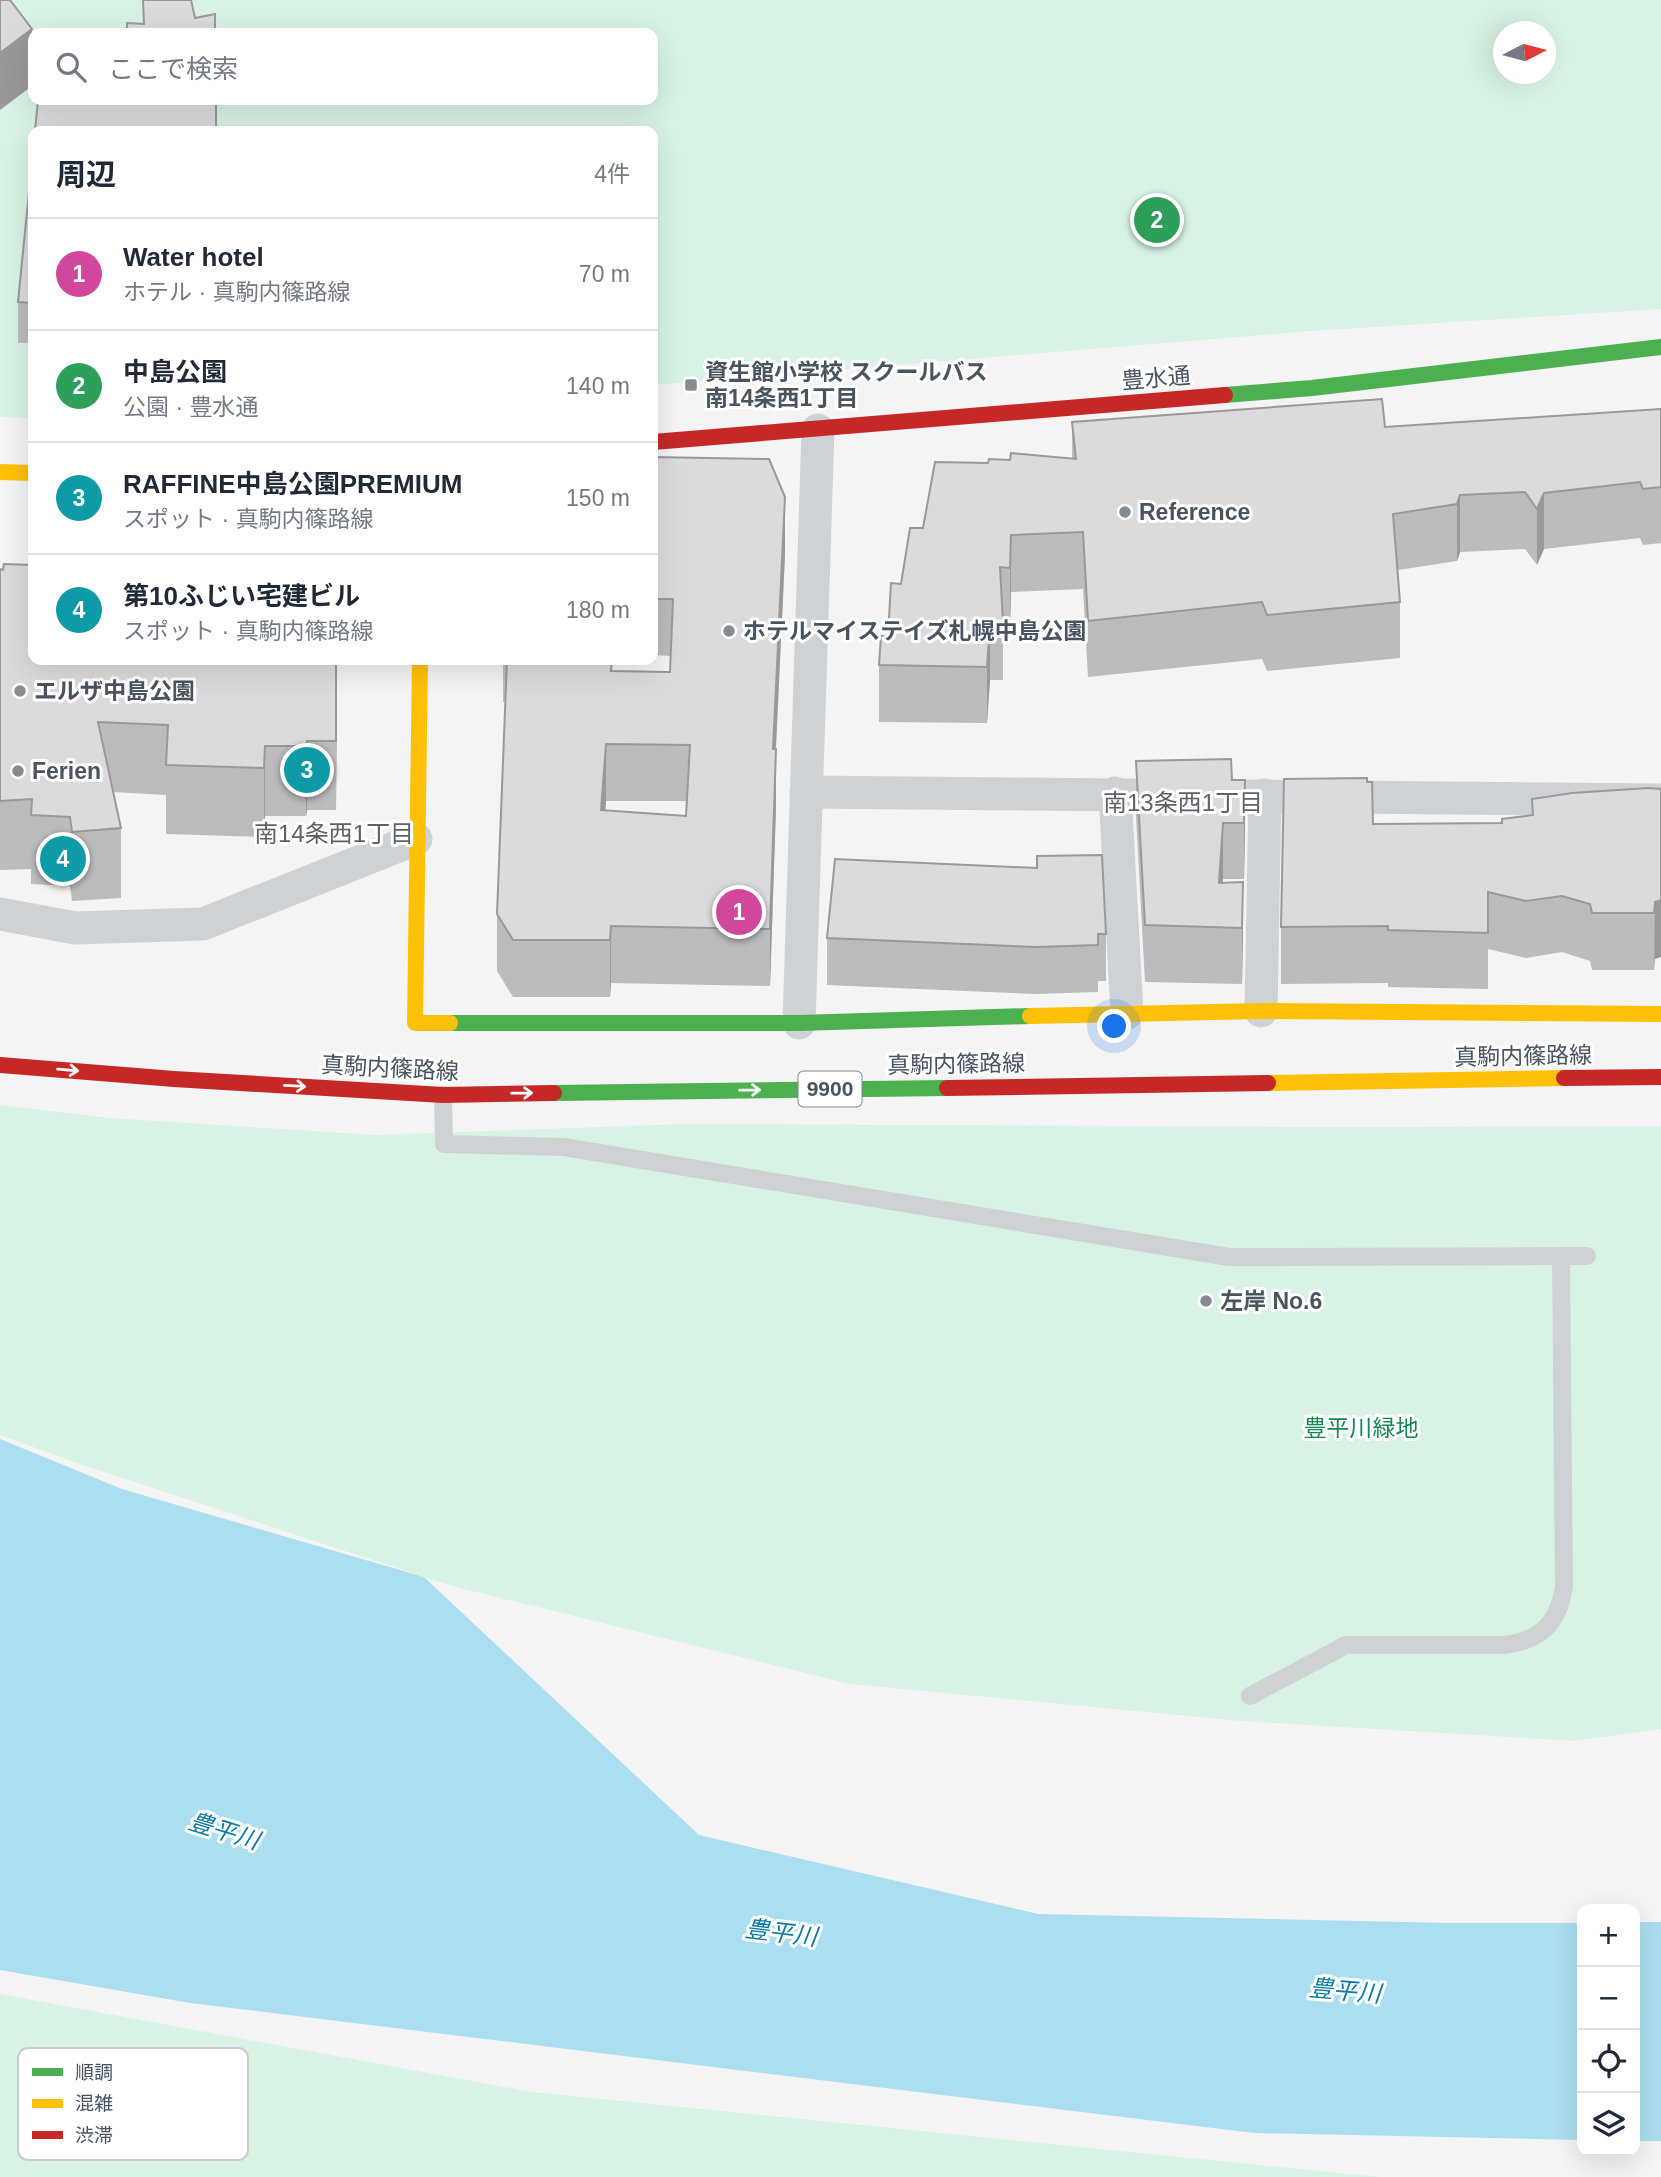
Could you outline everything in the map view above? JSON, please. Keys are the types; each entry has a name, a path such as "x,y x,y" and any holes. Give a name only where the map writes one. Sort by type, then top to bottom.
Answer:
{"street":[{"name":"豊水通","path":"658,442 1312,388 1661,347"},
{"path":"799,1023 818,430"},
{"path":"0,472 28,473"},
{"path":"420,665 415,1023 799,1023 1261,1011 1661,1014"},
{"path":"806,792 1661,800"},
{"path":"1115,793 1127,1013"},
{"path":"1261,1011 1265,795"},
{"path":"0,914 75,928 203,924 416,839"},
{"name":"真駒内篠路線","path":"0,1065 174,1079 443,1095 1661,1077"}],"lane":[{"path":"443,1095 444,1144 564,1147 1229,1257 1587,1256"},
{"path":"1250,1696 1346,1645 1524,1643 1541,1633 1553,1618 1562,1602 1564,1587 1561,1256"}],"green space":[{"path":"0,0 1661,0 1661,309 1312,331 658,385 658,126 28,126 28,418 0,417"},
{"name":"豊平川緑地","path":"0,1105 110,1118 376,1135 681,1124 1661,1126 1661,1729 1574,1741 1241,1721 850,1684 452,1586 83,1465 0,1435"},
{"path":"0,1994 532,2092 1380,2177 0,2177"}],"water":[{"name":"豊平川","path":"0,1439 122,1489 424,1577 699,1835 1038,1914 1449,1923 1577,1923 1577,2140 1254,2133 190,2003 0,1970"},
{"path":"1640,1922 1661,1922 1661,2141 1640,2141"}],"building":[{"path":"0,0 10,0 31,28 0,53"},
{"path":"143,0 191,0 195,18 215,14 215,28 127,28 127,23 144,24"},
{"path":"38,105 216,105 216,126 35,126"},
{"path":"28,202 28,303 18,302"},
{"path":"1382,399 1385,427 1661,409 1661,487 1643,489 1640,482 1544,493 1537,509 1525,492 1460,495 1457,504 1393,514 1400,602 1267,615 1262,602 1088,621 1083,532 1011,535 1010,568 1000,567 1003,623 990,623 987,667 879,665 881,636 888,636 891,583 901,584 910,528 923,528 935,462 988,463 989,459 1010,460 1011,453 1076,459 1072,422"},
{"path":"658,457 769,459 785,497 773,749 776,749 770,929 611,926 610,940 513,940 497,914 507,665 612,665 611,671 670,672 673,599 658,599","holes":["606,744 690,745 686,816 601,810"]},
{"path":"4,564 28,565 28,665 336,665 336,741 307,741 306,746 265,746 264,768 166,765 168,725 98,722 121,828 72,832 70,817 31,815 32,799 0,801 0,569 3,570"},
{"path":"1231,759 1232,780 1245,780 1244,823 1223,823 1219,883 1243,882 1242,928 1145,925 1136,761"},
{"path":"1367,778 1367,782 1372,782 1373,824 1502,823 1502,819 1533,815 1532,799 1572,793 1661,789 1661,900 1655,902 1654,913 1592,913 1590,904 1562,896 1526,901 1488,892 1488,933 1388,930 1388,926 1281,927 1284,779"},
{"path":"1102,855 1106,934 1098,934 1098,945 1036,947 827,938 835,859 1037,868 1037,856"}],"traffic: fast":[{"path":"1225,395 1312,388 1661,347"},
{"path":"450,1023 799,1023 1030,1016"},
{"path":"554,1093 947,1088"}],"traffic: slow":[{"path":"0,472 28,473"},
{"path":"420,665 415,1023 450,1023"},
{"path":"1030,1016 1261,1011 1661,1014"},
{"path":"1268,1083 1564,1078"}],"traffic: jam":[{"path":"658,442 1225,395"},
{"path":"0,1065 174,1079 443,1095 554,1093"},
{"path":"1564,1078 1661,1077"},
{"path":"947,1088 1268,1083"}],"place":[{"name":"中島公園","path":"1157,220"},
{"name":"資生館小学校 スクールバス 南14条西1丁目","path":"691,385"},
{"name":"Reference","path":"1125,512"},
{"name":"ホテルマイステイズ札幌中島公園","path":"729,631"},
{"name":"エルザ中島公園","path":"20,691"},
{"name":"RAFFINE中島公園PREMIUM","path":"307,770"},
{"name":"Ferien","path":"18,771"},
{"name":"第10ふじい宅建ビル","path":"63,859"},
{"name":"Water hotel","path":"739,912"},
{"name":"左岸 No.6","path":"1206,1301"}],"district":[{"name":"南13条西1丁目","path":"1183,803"},
{"name":"南14条西1丁目","path":"334,834"}]}
